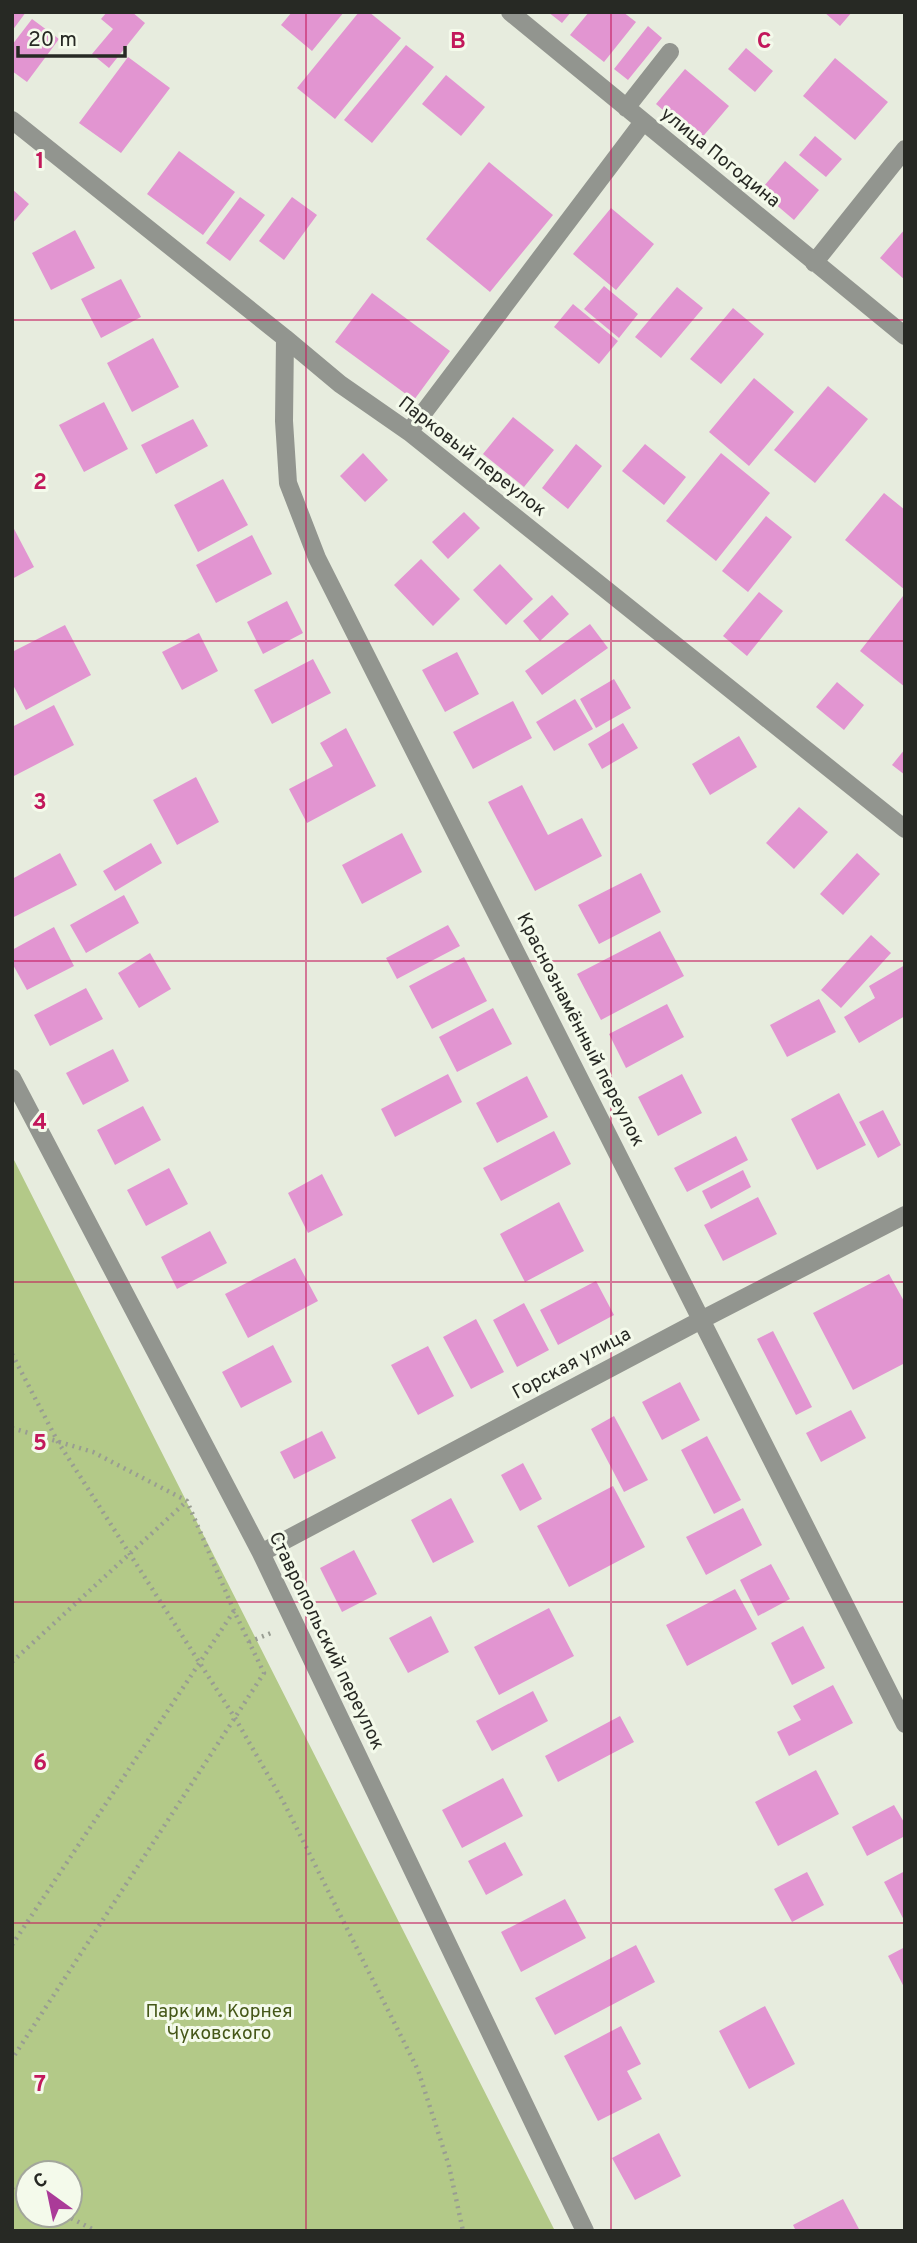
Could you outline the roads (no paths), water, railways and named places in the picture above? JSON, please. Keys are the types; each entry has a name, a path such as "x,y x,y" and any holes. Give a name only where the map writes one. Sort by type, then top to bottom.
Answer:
{"street":[{"name":"улица Погодина","path":"510,12 905,336"},
{"path":"626,108 670,52"},
{"name":"Парковый переулок","path":"12,120 340,384 409,432 905,829"},
{"path":"409,432 643,122"},
{"path":"814,263 905,149"},
{"name":"Краснознамённый переулок","path":"285,338 284,421 288,483 317,558 905,1724"},
{"name":"Ставропольский переулок","path":"12,1078 261,1553 585,2231"},
{"name":"Горская улица","path":"261,1553 905,1215"}],"park label":[{"name":"Парк им. Корнея Чуковского","path":"219,2023"}]}
